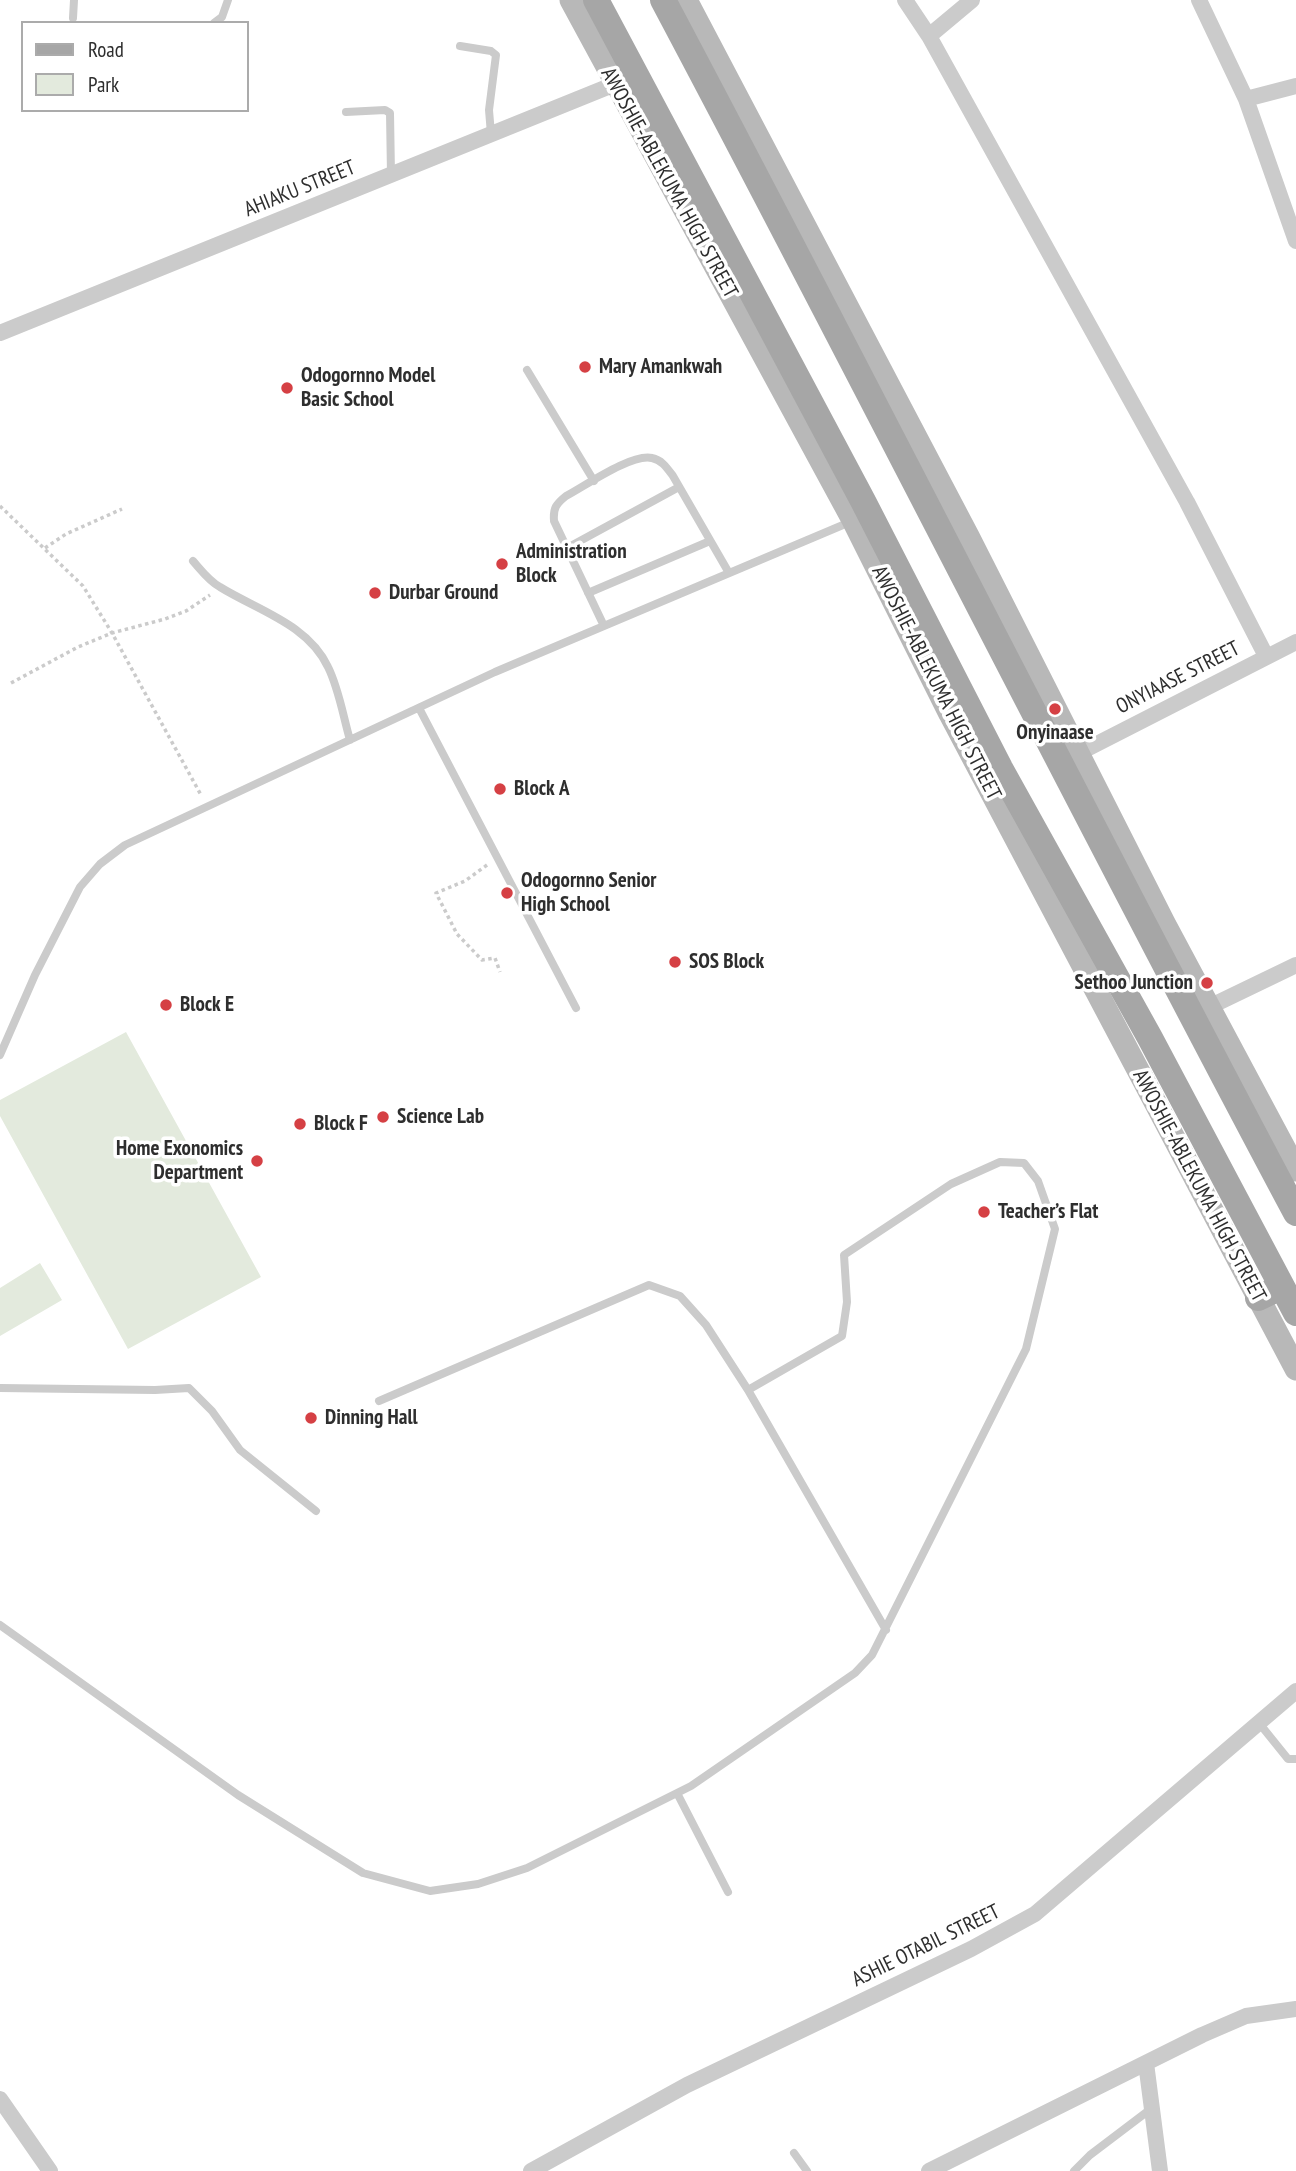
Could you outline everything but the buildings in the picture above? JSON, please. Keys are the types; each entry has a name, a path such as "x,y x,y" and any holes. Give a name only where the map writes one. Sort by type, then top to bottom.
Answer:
{"main road":[{"name":"AWOSHIE-ABLEKUMA HIGH STREET","path":"596,0 863,501 959,710 1000,768 1150,1038 1270,1293 1296,1313"},
{"path":"663,0 958,541 1172,980 1296,1213"},
{"path":"1164,923 1172,980"}],"street":[{"name":"AWOSHIE-ABLEKUMA HIGH STREET","path":"571,0 959,710"},
{"path":"686,0 958,541 1079,753 1164,923 1296,1170"},
{"path":"905,0 929,36 1186,502 1266,656"},
{"path":"929,36 972,0"},
{"path":"1199,0 1246,99 1296,241"},
{"name":"AHIAKU STREET","path":"0,333 615,84"},
{"path":"1246,99 1296,86"},
{"name":"ONYIAASE STREET","path":"1079,753 1296,642"},
{"path":"1209,1007 1296,965"},
{"name":"AWOSHIE-ABLEKUMA HIGH STREET","path":"1270,1293 1296,1369"},
{"name":"ASHIE OTABIL STREET","path":"531,2171 687,2085 971,1949 1035,1914 1296,1691"},
{"path":"929,2171 1247,2016 1296,2009"},
{"path":"1146,2063 1160,2171"},
{"path":"0,2099 50,2171"}],"lane":[{"path":"73,18 74,0"},
{"path":"217,21 222,17 228,0"},
{"path":"460,47 491,51 496,55 489,110 491,134"},
{"path":"346,112 385,110 390,113 391,175"},
{"path":"527,370 594,481"},
{"path":"604,626 554,521 553,510 556,503 566,496 633,460 646,457 663,463 729,573"},
{"path":"567,548 679,487"},
{"path":"0,1055 35,975 80,887 100,864 125,845 495,672 853,520"},
{"path":"588,593 710,541"},
{"path":"193,561 220,588 282,621 308,640 321,655 334,681 350,740"},
{"path":"419,708 576,1008"},
{"path":"0,1626 238,1796 363,1874 430,1891 478,1884 527,1868 691,1786 855,1672 872,1655 1026,1349 1055,1229 1038,1181 1024,1163 1000,1162 951,1184 844,1255 847,1302 842,1336 748,1390"},
{"path":"379,1401 649,1285 680,1296 706,1325 748,1390 886,1630"},
{"path":"0,1388 189,1388 212,1411 240,1451 316,1511"},
{"path":"1259,1723 1288,1759 1296,1759"},
{"path":"677,1793 728,1892"},
{"path":"1074,2171 1090,2155 1152,2108"},
{"path":"794,2152 807,2171"}],"path":[{"path":"0,506 83,586 208,806"},
{"path":"45,548 66,534 122,509"},
{"path":"11,683 78,646 186,611 220,588"},
{"path":"489,863 465,881 436,893 457,934 482,960 495,958 500,972"}],"green space":[{"path":"126,1032 261,1277 128,1349 0,1116 0,1100"},
{"path":"40,1263 62,1300 0,1336 0,1288"}],"place":[{"name":"Mary Amankwah","path":"585,367"},
{"name":"Odogornno Model Basic School","path":"287,388"},
{"name":"Administration Block","path":"502,564"},
{"name":"Durbar Ground","path":"375,593"},
{"name":"Onyinaase","path":"1055,709"},
{"name":"Block A","path":"500,789"},
{"name":"Odogornno Senior High School","path":"507,893"},
{"name":"SOS Block","path":"675,962"},
{"name":"Sethoo Junction","path":"1207,983"},
{"name":"Block E","path":"166,1005"},
{"name":"Science Lab","path":"383,1117"},
{"name":"Block F","path":"300,1124"},
{"name":"Home Exonomics Department","path":"257,1161"},
{"name":"Teacher’s Flat","path":"984,1212"},
{"name":"Dinning Hall","path":"311,1418"}]}
